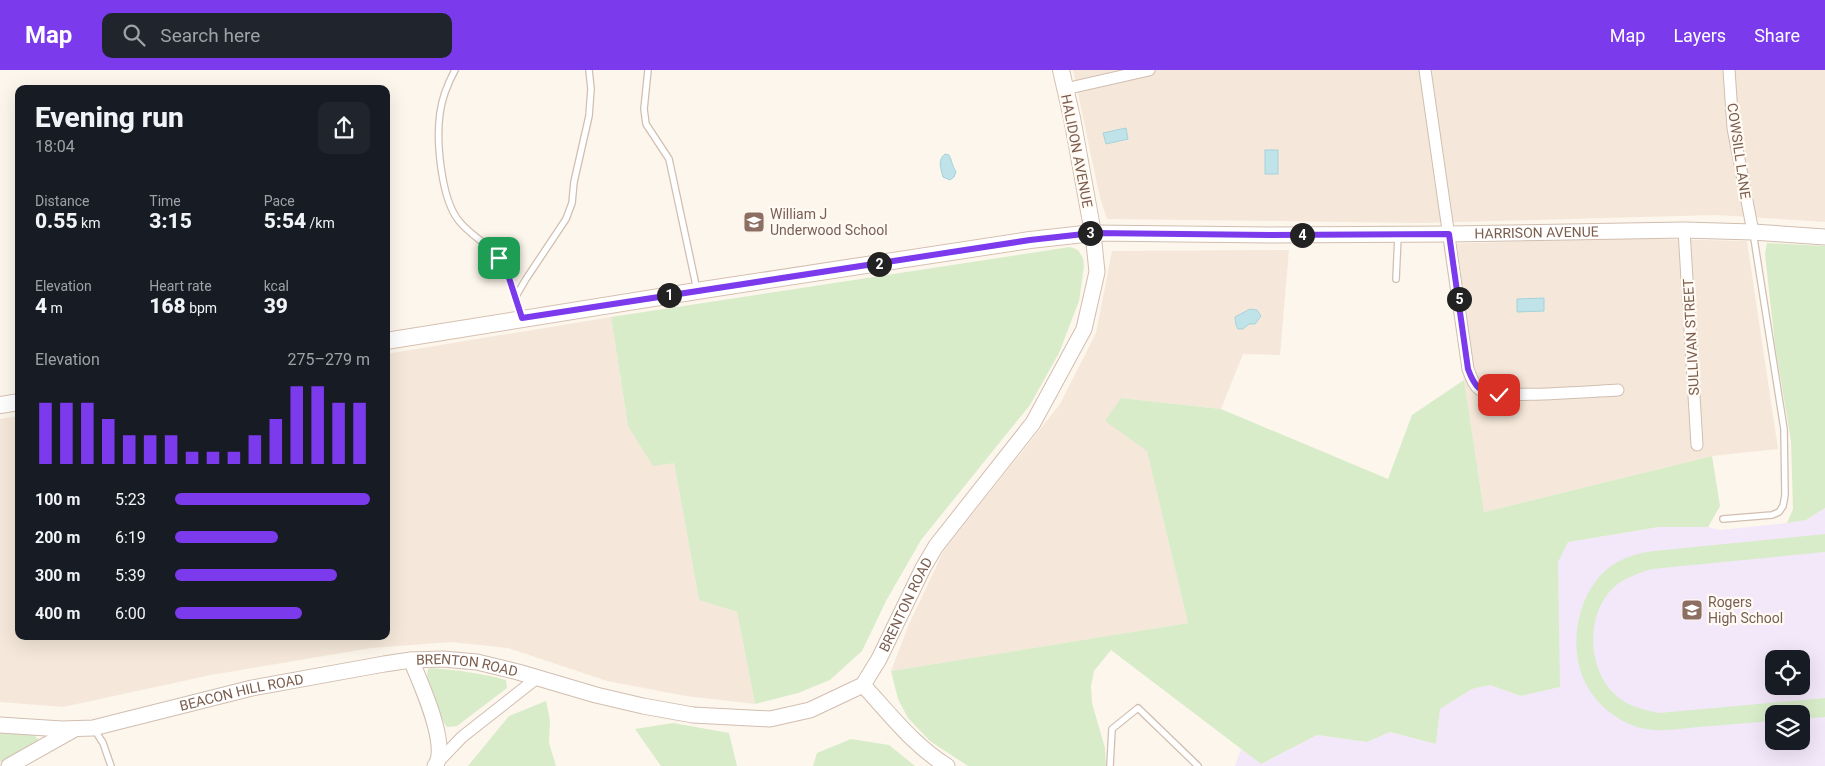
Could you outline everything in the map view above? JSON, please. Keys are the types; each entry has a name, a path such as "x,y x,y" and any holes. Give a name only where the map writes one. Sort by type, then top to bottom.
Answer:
{"main road":[{"name":"HALIDON AVENUE","path":"1061,70 1072,118 1093,233"},
{"name":"HARRISON AVENUE","path":"390,340 522,318 1030,240 1093,233"},
{"path":"0,405 15,403"}],"street":[{"path":"1065,89 1149,70"},
{"path":"1425,70 1468,369 1472,380 1479,389 1499,395 1618,390"},
{"name":"COWSILL LANE","path":"1729,70 1733,128 1753,232"},
{"name":"HARRISON AVENUE","path":"1093,233 1270,235 1684,230 1825,237"},
{"name":"SULLIVAN STREET","path":"1684,230 1697,445"},
{"name":"BRENTON ROAD","path":"437,763 439,744 435,722 411,660 443,659 477,662 643,706 693,715 750,719 770,719 810,710 863,684 879,659 927,561 1032,422 1084,328 1097,272 1093,233"},
{"name":"BEACON HILL ROAD","path":"0,725 62,730 93,728 252,688 355,668 411,660"},
{"name":"BRENTON ROAD","path":"437,763 462,737 537,678"},
{"path":"863,684 914,740 947,766"},
{"name":"BEACON HILL ROAD","path":"9,766 74,729"}],"lane":[{"path":"455,70 447,85 440,113 439,137 448,203 458,220 499,258 516,296 522,318"},
{"path":"516,296 566,219 572,203 574,182 589,116 591,89 589,70"},
{"path":"648,70 644,109 646,124 669,159 698,291"},
{"path":"1723,519 1772,515 1783,506 1785,495 1784,429 1753,232"},
{"path":"1396,279 1398,234"},
{"path":"1110,766 1112,728 1138,708 1198,766"},
{"path":"93,728 103,743 111,766"}],"shaded area":[{"path":"1073,70 1825,70 1825,222 1716,215 1423,223 1107,219 1100,198"},
{"path":"1617,238 1747,241 1778,449 1712,456 1484,512 1443,244"},
{"path":"1289,250 1280,355 1243,354 1221,409 1121,398 1147,450 1188,623 891,671 909,624 944,550 1060,404 1096,333 1112,251"},
{"path":"611,317 628,426 674,463 699,600 737,612 755,704 686,696 607,681 508,648 451,642 371,648 211,675 63,707 0,702 0,419 15,417 15,640 390,640 390,353"},
{"name":"Rogers High School","path":"1825,508 1825,766 1235,766 1241,749 1261,764 1317,735 1367,742 1390,732 1436,744 1440,709 1472,689 1490,685 1521,696 1559,687 1558,561 1568,542 1659,527 1708,527 1720,530 1806,520"}],"green space":[{"path":"1767,243 1825,246 1825,508 1806,520 1787,523 1793,509 1791,441 1775,345 1765,254"},
{"path":"1070,247 1078,250 1083,258 1084,266 1079,301 1059,353 1030,405 921,540 886,601 862,651 830,680 798,693 755,704 737,612 699,600 674,463 653,466 628,426 611,317"},
{"path":"1464,380 1484,512 1712,456 1720,506 1708,527 1659,527 1568,542 1558,562 1560,687 1521,696 1490,685 1472,689 1440,709 1436,744 1390,732 1367,742 1317,735 1261,764 1111,650 1094,671 1091,686 1092,703 1105,748 1106,766 968,766 930,741 908,718 898,699 891,671 1188,623 1147,451 1105,421 1121,398 1221,409 1388,479 1412,415"},
{"path":"1825,534 1825,552 1652,569 1627,578 1614,587 1604,599 1594,628 1593,644 1600,674 1608,687 1619,698 1638,708 1659,713 1825,698 1825,717 1810,718 1810,705 1765,705 1765,722 1652,730 1629,724 1614,716 1601,705 1586,684 1580,669 1577,653 1579,619 1584,602 1602,574 1614,564 1633,555 1654,551"},
{"path":"428,669 469,672 506,680 507,688 457,726 447,727 430,691 427,676"},
{"path":"546,701 550,720 549,743 556,766 468,766 509,716"},
{"path":"673,723 729,733 737,766 661,766 635,729"},
{"path":"0,733 34,735 38,739 0,762"},
{"path":"851,739 889,745 915,766 813,766 817,753"}],"water":[{"path":"1126,128 1128,139 1106,144 1103,133"},
{"path":"1265,150 1278,150 1278,174 1265,174"},
{"path":"945,154 949,155 956,172 950,180 943,177 941,168 940,162"},
{"path":"1544,298 1544,311 1517,312 1517,299"},
{"path":"1250,309 1257,310 1261,316 1255,324 1249,324 1243,329 1238,329 1235,317"}],"place":[{"name":"William J Underwood School","path":"754,222"},
{"name":"Rogers High School","path":"1692,610"}],"route":[{"path":"499,258 516,296 522,318 1030,240 1093,233 1270,235 1449,234 1468,369 1472,380 1479,389 1499,395"}]}
